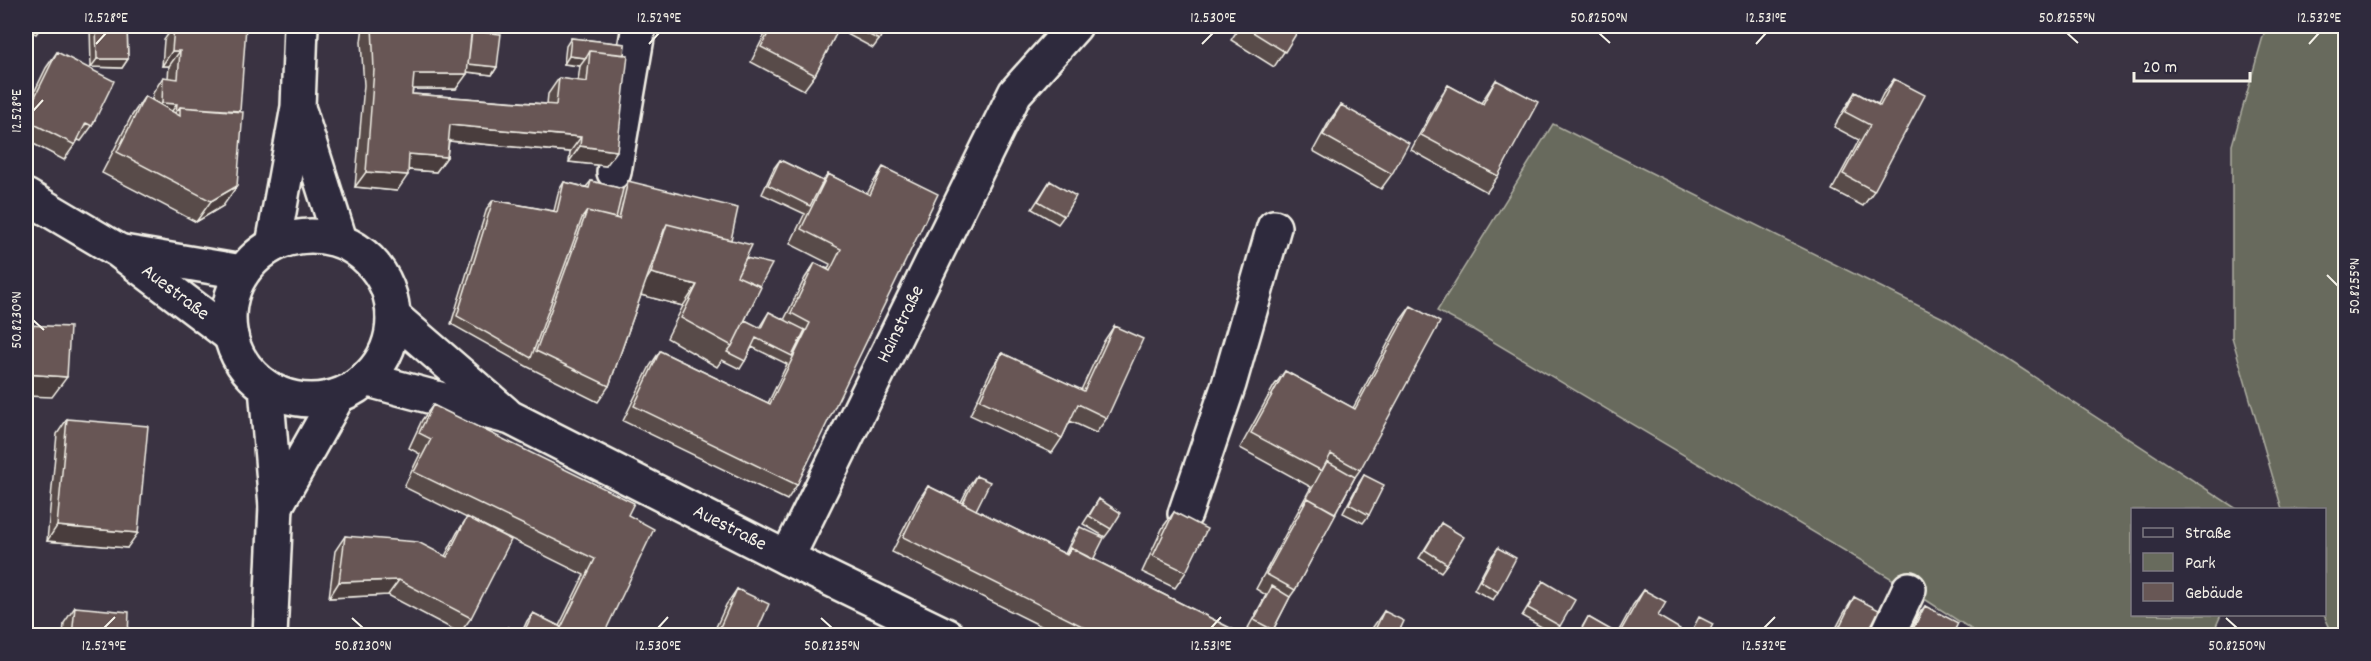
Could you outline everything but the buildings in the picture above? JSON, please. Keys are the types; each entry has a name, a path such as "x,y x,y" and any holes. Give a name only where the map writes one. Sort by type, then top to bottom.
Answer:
{"street":[{"path":"273,245 298,107 301,26"},
{"path":"614,172 639,26"},
{"name":"Hainstraße","path":"787,558 1015,93 1075,26"},
{"path":"298,107 340,240"},
{"name":"Auestraße","path":"26,196 119,251 231,336"},
{"path":"1185,514 1229,384 1274,227"},
{"path":"317,236 340,240 356,248 381,274 388,289 393,316 391,339 381,361 366,380 338,396 313,400 289,397 266,387 245,365 231,336 229,312 233,292 242,272 254,258 273,245 295,237 317,236"},
{"name":"Auestraße","path":"119,251 242,272"},
{"name":"Auestraße","path":"393,316 511,418"},
{"name":"Auestraße","path":"366,380 511,418 787,558 948,636"},
{"path":"266,387 276,506 270,636"},
{"path":"276,506 338,396"},
{"path":"1887,636 1908,589"}],"green space":[{"path":"2266,26 2345,26 2345,635 2333,635 2324,616 2326,508 2282,508 2232,337 2232,145"},
{"path":"1553,124 1947,320 2235,508 2131,508 2131,616 2221,616 2212,635 1980,635 1909,589 1472,329 1437,311"}]}
